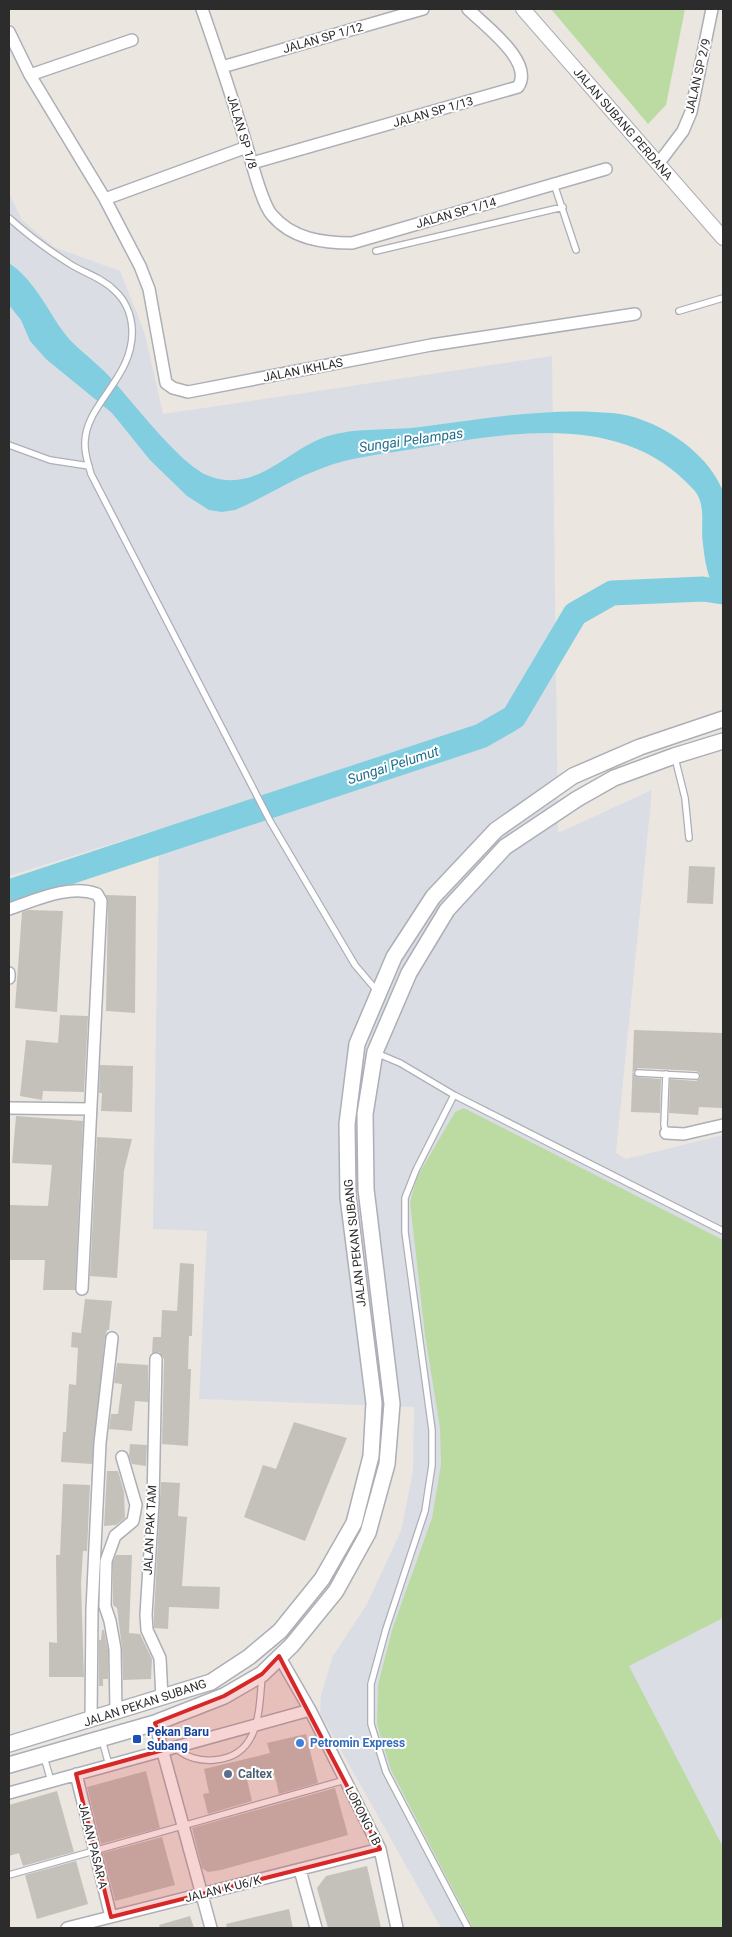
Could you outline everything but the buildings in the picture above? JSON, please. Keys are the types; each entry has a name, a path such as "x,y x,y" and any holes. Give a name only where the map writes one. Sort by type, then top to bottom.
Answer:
{"main road":[{"name":"JALAN PEKAN SUBANG","path":"9,1744 211,1682 249,1657 280,1631 322,1579 354,1524 371,1456 374,1403 348,1197 347,1124 357,1044 394,957 433,897 496,830 572,776 640,747 723,719"},
{"name":"JALAN PEKAN SUBANG","path":"9,1765 155,1723 224,1696 262,1674 292,1645 336,1591 368,1533 387,1464 392,1404 366,1189 366,1114 375,1052 409,972 447,910 505,848 577,799 614,778 674,756 723,741"}],"street":[{"name":"JALAN SP 1/8","path":"202,9 252,163 271,214 284,227 305,238"},
{"name":"JALAN SP 1/12","path":"222,67 423,9"},
{"name":"JALAN SP 1/13","path":"252,163 518,87 521,74 516,57 468,9"},
{"name":"JALAN SUBANG PERDANA","path":"523,9 723,238"},
{"name":"JALAN SP 2/9","path":"658,164 683,131 690,112 712,9"},
{"name":"JALAN IKHLAS","path":"9,32 30,75 105,199 140,266 149,289 166,383 172,388 188,392 431,345 635,314"},
{"path":"30,75 132,40"},
{"path":"105,199 247,147"},
{"name":"JALAN SP 1/14","path":"305,238 331,243 352,243 606,169"},
{"path":"9,910 53,895 77,891 90,891 99,896 97,1002 82,1289"},
{"path":"9,973 9,978"},
{"path":"9,1108 90,1109"},
{"path":"666,1133 684,1134 723,1125"},
{"path":"91,1720 92,1610 100,1444 112,1338"},
{"name":"JALAN PAK TAM","path":"156,1359 153,1503 146,1615 147,1630 160,1658 162,1698"},
{"path":"116,1712 115,1649 105,1606 106,1560 115,1536 133,1521 136,1505 122,1457"},
{"name":"LORONG 1B","path":"279,1656 310,1710 380,1849 398,1928"},
{"path":"9,1793 310,1710"},
{"path":"155,1723 210,1928"},
{"name":"JALAN PASAR A","path":"76,1774 111,1917"},
{"name":"JALAN K U6/K","path":"66,1928 380,1849"},
{"path":"300,1870 316,1928"}],"lane":[{"path":"554,184 576,250"},
{"path":"376,251 563,207"},
{"path":"9,218 39,244 115,290 126,305 132,322 132,341 126,364 88,427 84,440 85,455 89,466 270,821 355,965 378,992"},
{"path":"679,310 723,298"},
{"path":"9,446 50,460 89,466"},
{"path":"674,756 685,798 689,838"},
{"path":"375,1052 400,1063 454,1095 723,1231"},
{"path":"638,1072 696,1076"},
{"path":"666,1074 664,1125 666,1133"},
{"path":"454,1095 404,1198 405,1232 432,1430 432,1465 425,1511 386,1629 371,1684 371,1724 386,1772 468,1928"},
{"path":"174,1747 184,1755 199,1761 227,1759 244,1748 258,1724 262,1674"},
{"path":"101,1738 109,1765"},
{"path":"43,1755 51,1781"},
{"path":"9,1875 345,1780"}],"highlighted area":[{"path":"279,1656 380,1849 111,1917 76,1774 163,1750 155,1723 224,1696 262,1674"}],"shaded area":[{"path":"9,193 22,220 54,247 120,271 145,334 163,414 552,356 558,833 652,790 616,1153 626,1159 723,1135 723,1928 441,1928 320,1713 321,1695 333,1656 367,1604 401,1531 413,1472 414,1407 199,1399 207,1231 153,1229 159,829 9,876"}],"green space":[{"path":"551,9 685,9 666,105 648,124"},
{"path":"464,1108 723,1240 723,1618 629,1666 723,1847 723,1928 473,1928 391,1770 377,1724 378,1685 392,1630 432,1518 441,1464 440,1428 425,1335 410,1202 417,1177 455,1112"}],"water":[{"name":"Sungai Pelampas","path":"9,263 32,285 71,341 115,382 155,429 183,458 209,476 226,480 242,479 257,475 313,442 328,436 351,431 408,428 515,415 563,412 612,413 628,416 661,428 691,449 704,461 722,489 724,502 723,600 714,588 707,567 702,537 702,509 694,490 666,465 634,448 600,438 565,433 528,433 454,442 369,456 344,461 309,473 235,510 222,512 209,510 187,496 150,460 112,413 46,359 30,341 21,320 9,305"}],"waterway":[{"name":"Sungai Pelumut","path":"9,892 481,736 514,717 575,614 612,593 703,589 723,592"}],"place":[{"name":"Pekan Baru Subang","path":"137,1739"},
{"name":"Petromin Express","path":"300,1743"},
{"name":"Caltex","path":"228,1774"}]}
